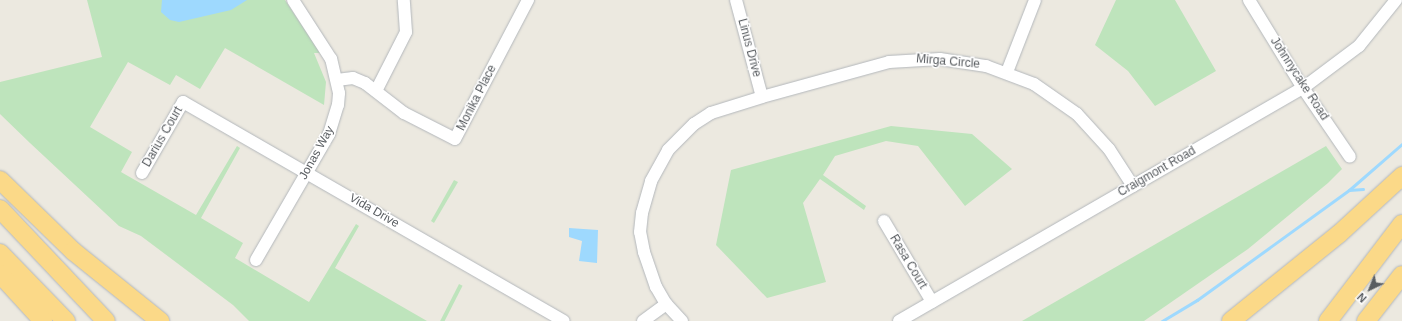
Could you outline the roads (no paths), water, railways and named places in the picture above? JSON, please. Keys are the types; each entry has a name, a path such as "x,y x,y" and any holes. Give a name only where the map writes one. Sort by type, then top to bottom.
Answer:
{"highway":[{"path":"1234,318 1339,234 1402,176"},
{"path":"0,180 73,252 160,321"},
{"path":"0,209 106,321"},
{"path":"1328,321 1402,224"},
{"path":"0,253 66,321"},
{"path":"0,274 44,321"},
{"path":"1366,321 1402,275"}],"street":[{"name":"Jonas Way","path":"256,260 336,119 339,93 331,59 294,0"},
{"path":"376,91 406,32 404,0"},
{"name":"Monika Place","path":"337,80 358,80 376,91 404,113 455,140 528,0"},
{"name":"Linus Drive","path":"736,0 762,97"},
{"path":"1007,72 1035,0"},
{"name":"Johnnycake Road","path":"1249,0 1303,88 1350,157"},
{"name":"Craigmont Road","path":"899,321 1303,88 1359,46 1396,0"},
{"name":"Mirga Circle","path":"666,304 649,271 640,232 642,213 651,180 668,150 682,135 711,113 762,97 888,62 913,59 964,62 1007,72 1034,84 1077,114 1109,149 1134,186"},
{"name":"Vida Drive","path":"183,102 307,171 564,321"},
{"name":"Darius Court","path":"142,173 183,102"},
{"name":"Rasa Court","path":"884,221 932,302"},
{"path":"642,321 666,304 682,321"}],"water":[{"path":"162,0 247,0 231,10 179,22 170,20 161,12"},
{"path":"569,228 598,230 597,263 579,261 582,241 569,237"}],"waterway":[{"path":"1349,190 1402,144"},
{"path":"1162,321 1197,300 1349,190 1363,189"}]}
